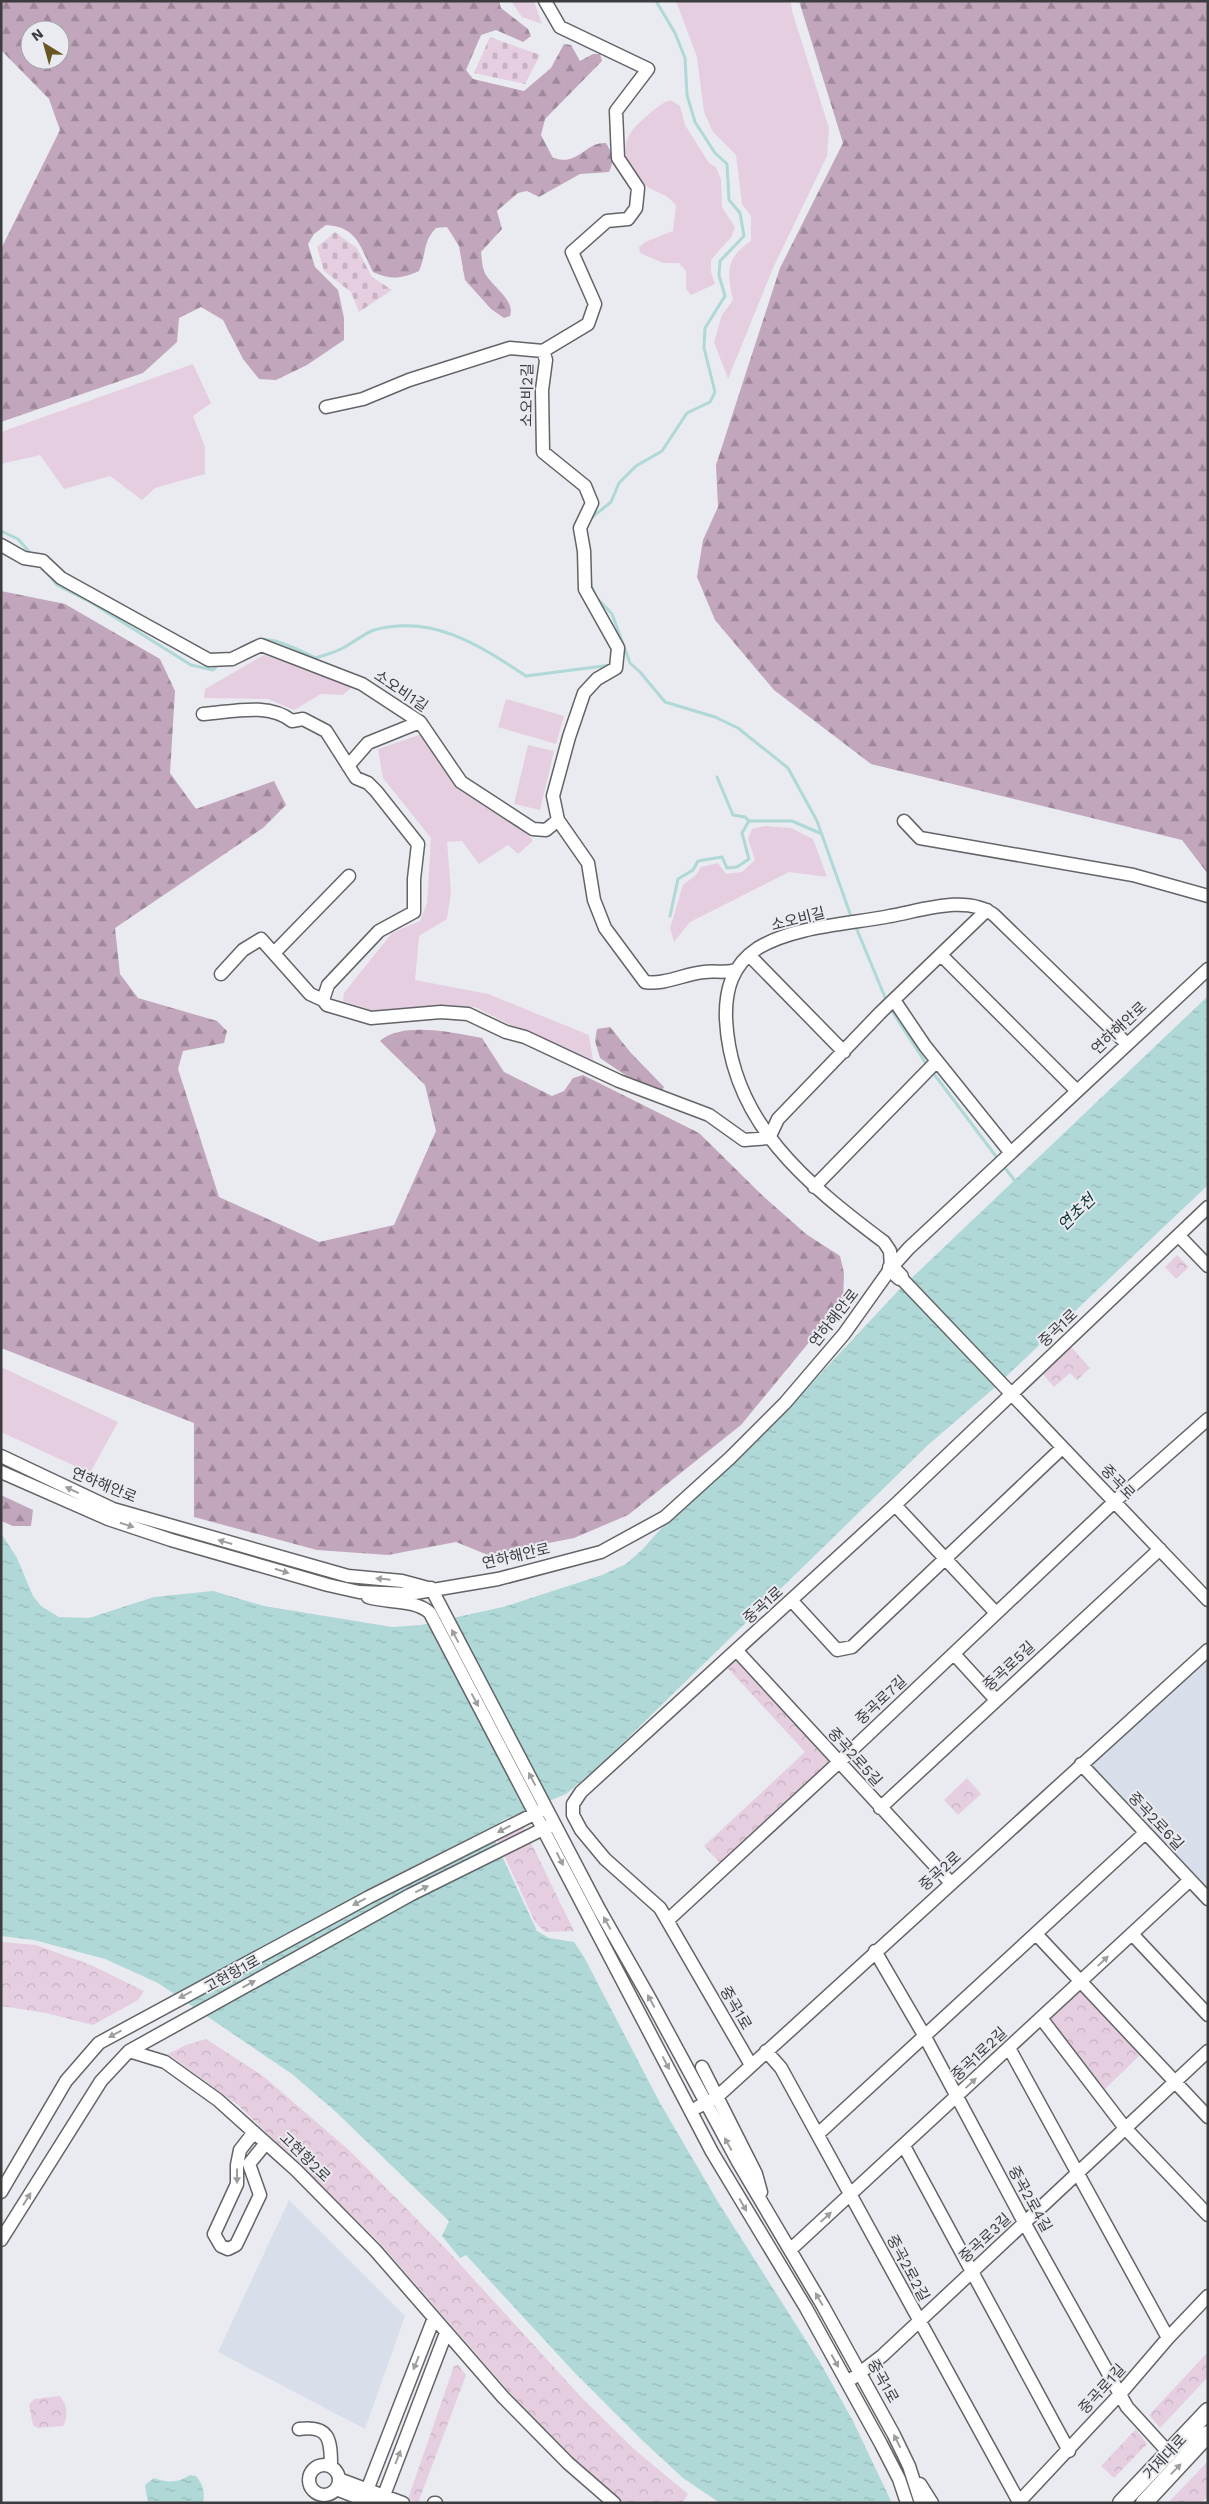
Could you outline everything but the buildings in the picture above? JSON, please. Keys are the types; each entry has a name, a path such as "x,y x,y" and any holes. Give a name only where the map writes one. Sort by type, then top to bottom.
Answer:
{"main road":[{"name":"거제대로","path":"1122,2503 1208,2411"},
{"name":"거제대로","path":"1144,2503 1208,2434"}],"street":[{"name":"소오비2길","path":"544,1 560,27 648,69 616,112 618,158 638,188 636,208 628,219 607,221 572,252 595,304 588,324 543,351 546,360 542,390 543,452 585,486 592,503 580,528 584,551 585,589 618,648 616,668 597,679 584,692 569,737 553,796 558,820"},
{"path":"326,407 363,399 408,380 510,348 543,351"},
{"name":"소오비1길","path":"1,545 24,558 43,560 61,578 209,660 232,659 261,645 362,684 420,722 461,782 533,830 546,830 558,820"},
{"path":"204,714 271,709 282,713 292,720 303,719 326,731 356,778 368,783 376,791 418,844 414,879 414,912 409,916 390,923 379,931 328,985 323,1000"},
{"path":"348,766 368,743 420,722"},
{"path":"558,820 588,863 594,900 605,928 646,982 657,984 678,976 706,971 721,974 736,970"},
{"path":"904,821 920,838 1133,875 1208,896"},
{"path":"274,953 349,876"},
{"name":"소오비길","path":"895,1272 890,1251 884,1242 814,1187 769,1138 735,1078 727,1038 725,1003 728,983 749,955 781,938 861,921 963,905 987,910"},
{"path":"221,974 243,950 261,939 310,994 323,1000 327,1005 372,1018 441,1012 468,1014 506,1032 525,1037 619,1082 709,1115 744,1140 769,1138 778,1119 880,1013 987,910 1126,1043"},
{"path":"749,955 844,1052"},
{"path":"941,955 1076,1090"},
{"name":"연하해안로","path":"1,1472 124,1524 195,1547 359,1592 409,1594 431,1588 498,1579 601,1552 664,1517 730,1458 785,1403 895,1272 994,1167 1208,969"},
{"path":"894,1000 937,1061 1010,1152"},
{"path":"814,1187 937,1061"},
{"name":"중곡1로","path":"752,2065 660,1908 610,1864 589,1842 573,1815 573,1804 581,1792 792,1602 896,1505 1008,1390 1179,1236 1208,1207"},
{"path":"1179,1236 1208,1266"},
{"name":"중곡로","path":"895,1272 1208,1600"},
{"name":"중곡로7길","path":"668,1920 838,1763 1114,1502 1208,1419"},
{"path":"792,1602 837,1650 852,1647 1062,1448"},
{"name":"연하해안로","path":"1,1456 113,1509 348,1576 402,1581 431,1588"},
{"path":"896,1505 996,1613"},
{"name":"중곡로5길","path":"880,1808 1160,1549"},
{"path":"431,1588 548,1808 550,1826 619,1973 712,2152 806,2308 899,2479 908,2503"},
{"path":"359,1592 384,1602 406,1604 428,1611 534,1813 550,1826"},
{"name":"중곡2로5길","path":"737,1650 838,1763 951,1883"},
{"name":"중곡2로","path":"691,2111 718,2096 875,1951 1208,1650"},
{"path":"954,1654 996,1700"},
{"name":"중곡2로6길","path":"1081,1764 1208,1899"},
{"name":"고현항1로","path":"1,2192 66,2081 99,2043 157,2010 370,1897 534,1813 548,1808"},
{"name":"중곡1로","path":"550,1826 599,1909 706,2103 860,2374 912,2472 921,2503"},
{"name":"고현항1로","path":"1,2240 101,2081 129,2051 410,1895 550,1826"},
{"path":"818,2134 1037,1935 1145,1833"},
{"name":"중곡1로2길","path":"790,2250 1190,1880"},
{"path":"1132,1934 1208,2015"},
{"path":"1037,1935 1208,2117"},
{"name":"중곡2로4길","path":"875,1951 924,2036 956,2098 1127,2407 1169,2453"},
{"path":"1042,2018 1125,2128 1208,2215"},
{"path":"1009,2048 1168,2338"},
{"name":"고현항2로","path":"129,2051 165,2062 218,2100 296,2170 374,2250 446,2333 537,2432 614,2503"},
{"name":"중곡2로2길","path":"766,2051 781,2068 1019,2502"},
{"name":"중곡로3길","path":"847,2382 860,2374 919,2322 1208,2051"},
{"path":"702,2067 718,2096 730,2126 756,2174 766,2208"},
{"path":"254,2132 240,2150 237,2165 237,2184 214,2234 221,2246 228,2249 236,2245 260,2195 249,2164 266,2143"},
{"path":"904,2146 1069,2451"},
{"name":"중곡로1길","path":"1019,2502 1069,2451 1168,2338 1208,2296"},
{"path":"366,2498 434,2318"},
{"path":"382,2499 446,2333"},
{"path":"299,2428 315,2427 324,2432 329,2442 331,2466"},
{"path":"331,2492 338,2472 331,2466 316,2466 309,2479 316,2492 331,2492 403,2503"},
{"path":"912,2472 932,2503"}],"shaded area":[{"path":"1208,1650 1208,1899 1081,1764"},
{"path":"289,2200 405,2316 365,2429 218,2352"}],"green space":[{"path":"1,1 499,1 501,8 528,29 531,36 523,42 496,30 481,35 466,70 473,79 524,91 551,68 564,44 571,45 580,61 593,54 600,54 602,61 545,119 541,135 553,158 561,160 574,157 600,143 606,143 611,153 612,164 609,172 580,174 539,197 527,191 518,193 497,211 502,229 481,252 482,261 486,275 507,299 511,310 510,316 504,318 491,309 465,280 459,246 447,227 436,228 432,233 419,271 407,276 396,277 373,272 361,247 352,234 337,227 326,225 314,234 308,244 315,267 338,290 344,318 344,340 307,365 276,380 259,379 243,359 223,320 201,307 179,318 177,342 143,373 1,422 1,249 60,130 49,99 21,70 70,70 70,20 20,20 20,69 1,50"},
{"path":"511,1 534,1 542,24 522,17"},
{"path":"676,1 791,1 792,11 829,128 827,156 773,268 728,379 714,342 722,315 733,300 729,274 732,260 751,241 751,216 742,204 736,155 713,132 704,112 697,57"},
{"path":"799,1 1208,1 1208,874 1182,840 871,764 774,690 715,620 697,577 703,540 718,507 716,465 780,268 843,143"},
{"path":"490,37 540,55 525,84 474,73"},
{"path":"671,100 680,106 685,125 709,163 716,167 721,179 722,207 735,227 732,236 711,260 711,272 715,284 691,295 686,289 686,271 679,263 663,263 640,253 639,247 645,242 673,231 676,206 669,198 649,188 638,178 628,164 625,148 631,132 637,125 662,104"},
{"path":"335,232 357,248 372,277 392,290 359,312 351,292 324,271 317,247"},
{"path":"193,364 211,403 193,416 205,447 205,474 155,488 142,500 110,476 64,489 40,455 1,464 1,432"},
{"path":"1,591 65,604 160,659 175,691 170,773 196,809 274,781 286,805 263,828 115,928 120,974 138,998 217,1021 227,1031 224,1043 183,1051 178,1069 219,1197 319,1242 394,1225 436,1131 425,1085 380,1041 402,1031 443,1031 482,1038 504,1072 552,1096 564,1091 573,1078 583,1075 699,1133 764,1197 806,1234 840,1256 844,1273 843,1301 741,1425 628,1515 574,1538 488,1555 456,1542 388,1555 317,1550 194,1517 194,1423 1,1348"},
{"path":"264,655 341,682 351,688 343,695 321,694 294,710 268,699 204,698 205,689"},
{"path":"506,699 564,716 556,744 498,727"},
{"path":"422,734 457,789 530,836 533,841 518,854 508,845 479,864 462,841 447,842 451,892 447,919 419,936 415,980 488,994 589,1035 593,1060 512,1026 475,1007 440,1005 378,1012 343,1001 344,993 392,933 420,921 427,903 431,838 383,778 378,749"},
{"path":"528,745 554,751 540,810 514,804"},
{"path":"765,826 791,828 813,839 827,877 789,872 690,922 674,942 670,928 683,885 696,875 701,867 718,863 726,874 742,872 755,860 748,839 752,829"},
{"path":"610,1027 631,1053 664,1087 661,1093 628,1077 600,1058 595,1041 597,1029"},
{"path":"1177,1255 1189,1267 1176,1279 1165,1267"},
{"path":"1071,1347 1090,1368 1077,1380 1070,1373 1054,1387 1042,1373"},
{"path":"1,1367 118,1422 90,1473 1,1432"},
{"path":"1,1495 33,1510 31,1526 13,1526 1,1521"},
{"path":"737,1651 838,1763 725,1868 704,1846 805,1752 723,1663"},
{"path":"967,1778 981,1794 958,1815 944,1800"},
{"path":"518,1816 574,1931 545,1932 535,1922 495,1836 504,1821"},
{"path":"1,1942 36,1945 91,1965 144,1991 138,2000 93,2025 46,2013 1,2006"},
{"path":"1081,1981 1145,2050 1100,2094 1042,2018"},
{"path":"206,2039 263,2076 350,2151 448,2251 582,2398 635,2450 688,2494 682,2503 623,2503 580,2467 526,2411 377,2240 238,2105 168,2054 186,2045"},
{"path":"1208,2352 1208,2377 1160,2428 1149,2415"},
{"path":"458,2365 466,2375 418,2503 408,2499 454,2366"},
{"path":"60,2396 66,2411 63,2426 38,2428 33,2425 29,2405 34,2399"},
{"path":"1136,2429 1147,2444 1114,2478 1101,2466"},
{"path":"1208,2461 1208,2496 1201,2503 1168,2503"}],"water":[{"name":"연초천","path":"1208,996 1208,1185 993,1389 928,1445 597,1768 566,1794 503,1820 497,1826 493,1837 537,1931 549,1938 574,1942 584,1957 660,2103 718,2202 821,2364 853,2421 892,2503 720,2503 683,2478 643,2441 574,2372 466,2255 460,2258 442,2236 449,2221 336,2112 292,2074 158,1983 105,1959 34,1940 1,1936 1,1533 17,1558 33,1596 41,1606 59,1617 89,1618 154,1597 213,1591 264,1606 392,1627 421,1625 503,1607 602,1575 626,1564 642,1550 657,1533 810,1385 898,1291"},
{"path":"190,2475 196,2476 202,2485 204,2492 203,2503 148,2503 145,2485 154,2478 172,2481 181,2480"}],"waterway":[{"path":"590,519 611,502 619,483 636,466 662,451 687,413 710,402 715,392 704,348 705,328 725,296 719,275 720,261 744,236 740,213 729,200 727,164 715,153 695,122 687,95 685,58 675,33 656,1"},
{"path":"1,531 18,539 32,555"},
{"path":"589,546 591,585 596,597 612,614 630,663 665,702 715,717 738,728 788,768 817,821 852,919"},
{"path":"49,575 57,585 92,603 191,665 213,670 220,663"},
{"path":"239,649 259,640 278,641 316,658 341,649 374,630 396,626 416,626 436,629 454,635 491,653 526,676 611,665"},
{"path":"717,777 733,815 745,817 749,821"},
{"path":"670,916 678,879 693,870 698,861 722,857 727,868 737,867 749,859 742,833 749,821 792,821 822,834"},
{"path":"855,925 887,1002"},
{"path":"890,1008 927,1065"},
{"path":"931,1070 998,1159"},
{"path":"1002,1164 1015,1181"}]}
